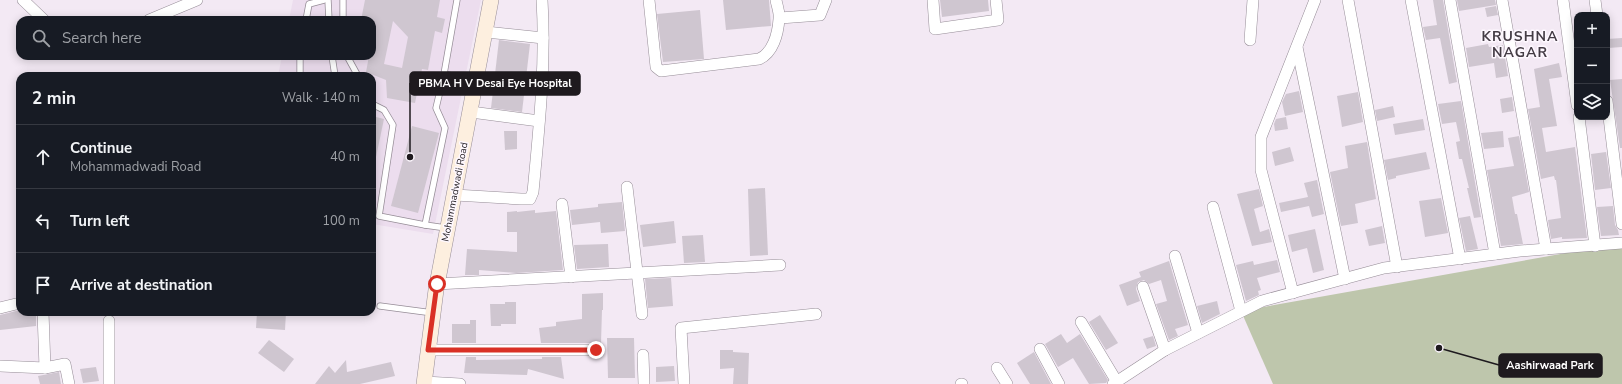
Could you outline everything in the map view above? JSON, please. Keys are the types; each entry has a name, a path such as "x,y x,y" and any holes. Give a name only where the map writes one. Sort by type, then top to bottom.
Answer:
{"main road":[{"name":"Mohammadwadi Road","path":"424,383 437,284 471,112 475,81 486,32 491,0"}],"street":[{"path":"23,0 40,16"},
{"path":"159,16 197,0"},
{"path":"455,195 530,199 533,192 539,121 543,38 542,0"},
{"path":"650,0 656,68 662,71 759,60 770,52 783,18 776,0"},
{"path":"783,18 820,15 826,0"},
{"path":"933,0 935,29 998,20 996,0"},
{"path":"1250,40 1253,0"},
{"path":"1293,293 1261,170 1261,137 1315,0"},
{"path":"1348,0 1397,267"},
{"path":"1411,0 1460,259"},
{"path":"1450,0 1495,254"},
{"path":"1502,0 1546,249"},
{"path":"1563,0 1574,84"},
{"path":"1595,0 1596,12"},
{"path":"486,32 543,38"},
{"path":"1297,47 1345,279"},
{"path":"471,112 539,121"},
{"path":"1578,120 1595,246"},
{"path":"1609,120 1622,224"},
{"path":"627,187 642,314"},
{"path":"562,204 571,277"},
{"path":"1213,207 1240,312"},
{"path":"1081,322 1115,383 1165,350 1262,301 1384,268 1495,254 1622,243"},
{"path":"1175,256 1198,333"},
{"path":"437,284 780,265"},
{"path":"1143,287 1165,350"},
{"path":"0,308 16,304"},
{"path":"684,384 681,328 816,314"},
{"path":"43,316 45,368"},
{"path":"109,321 109,384"},
{"path":"1040,348 1059,384"},
{"path":"428,350 596,350"},
{"path":"644,355 644,384"},
{"path":"0,366 45,368 65,364 69,384"},
{"path":"997,368 1007,384"},
{"path":"424,383 460,384"}],"lane":[{"path":"307,16 309,4 324,0"},
{"path":"328,0 329,16"},
{"path":"342,16 343,0"},
{"path":"425,225 445,128 436,108 444,74 457,0"},
{"path":"300,60 300,72"},
{"path":"333,60 334,72"},
{"path":"349,60 356,72"},
{"path":"444,74 475,81"},
{"path":"376,106 384,110 393,125 379,216 448,229"},
{"path":"380,306 433,313"}],"shaded area":[{"path":"293,0 481,0 433,234 376,225 376,72 279,72 281,60 376,60 376,16 290,16"}],"green space":[{"path":"1622,243 1622,384 1273,384 1241,311"}],"building":[{"path":"365,0 440,0 437,17 445,19 442,33 435,31 428,70 422,69 415,103 387,98 386,80 376,76 376,72 366,72 368,60 376,60 376,16 362,16","holes":["393,21 408,37 402,68 384,64"]},
{"path":"723,0 769,0 771,26 726,30"},
{"path":"940,0 988,0 989,11 942,17"},
{"path":"1433,0 1443,0 1457,82 1449,84 1440,38 1426,40 1423,27 1437,25"},
{"path":"1457,0 1495,0 1496,5 1459,11"},
{"path":"1496,6 1498,15 1487,17 1485,8"},
{"path":"700,10 704,59 663,62 657,14"},
{"path":"1622,38 1622,47 1610,48 1610,39"},
{"path":"499,40 530,44 522,112 491,108"},
{"path":"1488,44 1489,47 1503,45 1508,76 1496,78 1494,63 1469,67 1466,48"},
{"path":"1559,63 1562,77 1549,79 1557,126 1542,128 1546,152 1575,147 1587,238 1562,239 1562,237 1551,239 1548,220 1561,218 1556,180 1554,176 1541,179 1528,109 1540,107 1534,69"},
{"path":"1622,79 1622,148 1620,148 1610,80"},
{"path":"1299,91 1303,112 1285,116 1282,102 1286,94"},
{"path":"1358,92 1363,122 1342,127 1337,96"},
{"path":"1512,97 1514,111 1502,113 1500,99"},
{"path":"1461,101 1481,217 1474,218 1462,159 1459,159 1456,142 1460,141 1456,122 1442,124 1438,104"},
{"path":"1393,106 1395,117 1377,121 1375,110"},
{"path":"376,117 384,119 376,157"},
{"path":"1286,117 1288,129 1275,131 1274,124 1276,119"},
{"path":"1423,119 1425,130 1395,135 1393,124"},
{"path":"412,126 439,133 418,213 391,206"},
{"path":"504,131 517,131 517,149 505,150"},
{"path":"1503,131 1504,147 1484,149 1481,133"},
{"path":"1519,136 1529,192 1512,197 1523,244 1501,246 1487,170 1514,166 1508,138"},
{"path":"1367,142 1376,199 1355,204 1358,223 1341,226 1330,172 1348,168 1345,146"},
{"path":"1290,147 1294,161 1275,166 1272,152"},
{"path":"1426,152 1430,169 1396,176 1396,178 1388,180 1384,160"},
{"path":"1606,152 1611,188 1595,190 1591,154"},
{"path":"1317,180 1324,214 1312,217 1309,206 1281,212 1279,203 1308,197 1304,183"},
{"path":"765,188 768,255 750,256 748,189"},
{"path":"1259,189 1263,206 1254,209 1260,232 1269,229 1272,242 1252,246 1237,194"},
{"path":"1441,198 1448,233 1425,237 1419,201"},
{"path":"622,202 625,231 601,233 600,222 572,225 570,210 598,207 598,204"},
{"path":"1613,206 1615,225 1619,235 1601,236 1597,207"},
{"path":"535,210 535,213 556,211 563,270 516,273 479,270 479,275 465,275 467,249 517,252 517,232 507,232 507,212"},
{"path":"1470,216 1478,249 1466,251 1459,218"},
{"path":"674,221 676,243 643,247 640,225"},
{"path":"1382,226 1385,243 1369,246 1365,230"},
{"path":"1315,229 1324,270 1313,273 1307,248 1292,252 1288,235"},
{"path":"703,235 705,262 684,263 682,236"},
{"path":"608,244 609,267 577,269 574,245"},
{"path":"1277,260 1280,272 1257,278 1261,290 1258,291 1259,295 1246,301 1236,265 1253,261 1254,265"},
{"path":"1169,261 1188,325 1175,329 1178,336 1169,340 1156,304 1167,301 1161,280 1149,284 1144,280 1138,282 1136,289 1140,301 1127,306 1119,285 1141,277 1139,272"},
{"path":"671,278 673,306 648,308 645,279"},
{"path":"603,293 601,343 541,343 539,328 556,326 556,322 582,319 582,294"},
{"path":"1217,301 1220,314 1202,323 1197,306"},
{"path":"505,302 516,302 516,324 491,326 490,304 505,304"},
{"path":"16,311 16,316 36,316 36,326 0,330 0,315"},
{"path":"1100,315 1118,343 1106,350 1089,322"},
{"path":"257,316 286,316 285,330 256,328"},
{"path":"470,320 476,320 476,343 452,343 452,324 470,324"},
{"path":"1061,334 1067,343 1080,334 1108,380 1106,383 1089,384 1073,358 1058,367 1045,344"},
{"path":"1153,336 1156,346 1147,349 1143,339"},
{"path":"607,338 634,338 635,378 608,378"},
{"path":"269,340 294,359 284,372 258,353"},
{"path":"720,350 733,350 733,352 749,353 748,384 733,384 734,368 720,369"},
{"path":"1034,352 1051,384 1030,384 1017,363"},
{"path":"466,357 476,357 476,360 542,359 542,357 561,357 564,379 528,369 527,375 464,373"},
{"path":"346,360 347,372 391,362 395,376 360,384 315,384 329,366 335,373"},
{"path":"674,366 675,381 656,382 656,367"},
{"path":"96,367 99,381 83,383 80,369"},
{"path":"59,372 61,384 40,384 38,376"}],"place":[{"name":"PBMA H V Desai Eye Hospital","path":"410,157"},
{"name":"Aashirwaad Park","path":"1439,348"}],"district":[{"name":"KRUSHNA NAGAR","path":"1520,44"}],"route":[{"path":"437,284 428,350 596,350"}]}
